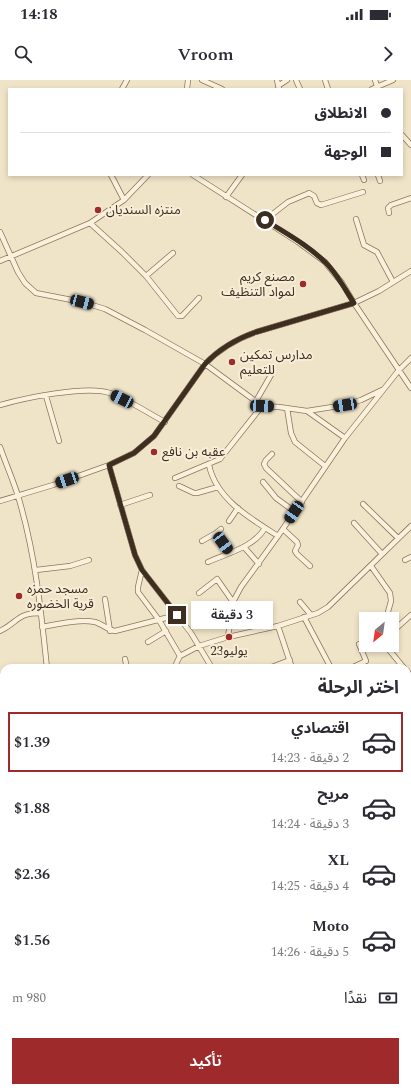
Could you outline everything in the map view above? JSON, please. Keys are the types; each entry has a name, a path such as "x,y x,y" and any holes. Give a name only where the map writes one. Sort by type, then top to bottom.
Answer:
{"street":[{"path":"202,80 220,88"},
{"path":"277,80 279,87 287,80"},
{"path":"375,80 378,88 393,80"},
{"path":"403,136 411,145"},
{"path":"112,176 124,200"},
{"path":"0,261 90,223 124,200 147,176"},
{"path":"194,176 265,220 325,262 342,283 411,388"},
{"path":"226,197 241,176"},
{"path":"378,176 380,181"},
{"path":"265,220 288,202 309,193 314,196 317,203 321,205 363,192"},
{"path":"389,213 389,206 411,198"},
{"path":"356,220 364,245 377,252 393,282"},
{"path":"90,223 146,276 178,316 182,316 199,298"},
{"path":"0,232 10,257 25,283 36,293 105,308 205,364 262,406 307,411 345,405 361,400 383,389"},
{"path":"146,276 173,254"},
{"path":"0,501 53,485 109,465 134,453 154,436 205,364 215,354 240,337 354,303 411,271"},
{"path":"228,637 233,602 241,587 259,564 345,438 383,389 411,358"},
{"path":"256,401 271,375"},
{"path":"0,405 46,396 83,391 104,392 122,399 164,422"},
{"path":"46,396 59,441"},
{"path":"174,478 209,465 220,459 262,406"},
{"path":"287,408 291,433 295,442 325,466"},
{"path":"307,411 345,438"},
{"path":"0,447 18,496 36,570 47,664"},
{"path":"272,454 264,464 266,468 302,502"},
{"path":"109,465 135,555 142,570 177,615 210,664"},
{"path":"209,465 218,487 231,503 278,536"},
{"path":"262,482 276,498 294,512"},
{"path":"180,486 197,493 218,487"},
{"path":"120,505 150,495"},
{"path":"363,504 398,538"},
{"path":"229,521 238,508"},
{"path":"354,523 382,554"},
{"path":"177,664 180,656 199,646 228,637 278,626 311,615 328,607 411,526"},
{"path":"208,562 252,543 261,536 265,528"},
{"path":"202,541 221,529"},
{"path":"283,529 297,542 298,545 295,551 296,554 310,566"},
{"path":"216,533 230,552"},
{"path":"244,547 259,564"},
{"path":"405,560 411,556"},
{"path":"36,570 70,566 89,560"},
{"path":"371,566 390,593 391,601 388,612"},
{"path":"142,570 138,592 159,620 180,656"},
{"path":"199,593 217,579 233,602"},
{"path":"105,599 110,630"},
{"path":"300,602 311,615"},
{"path":"0,631 19,617 26,614 41,613"},
{"path":"42,627 85,621 97,622 115,632 177,615"},
{"path":"399,626 411,615"},
{"path":"304,617 329,664"},
{"path":"278,626 291,664"},
{"path":"148,642 166,631"},
{"path":"358,644 366,661 360,664"},
{"path":"390,652 401,664"},
{"path":"125,659 126,664"},
{"path":"280,664 290,660"}],"place":[{"name":"منتزه السنديان","path":"98,210"},
{"name":"مصنع كريم لمواد التنظيف","path":"303,284"},
{"name":"مدارس تمكين للتعليم","path":"232,362"},
{"name":"عقبه بن نافع","path":"154,452"},
{"name":"مسجد حمزه قرية الخضوره","path":"19,596"},
{"name":"23يوليو","path":"229,637"}],"route":[{"path":"177,615 142,570 135,555 109,465 134,453 154,436 205,364 215,354 229,344 240,337 354,303 342,283 325,262 265,220"}]}
